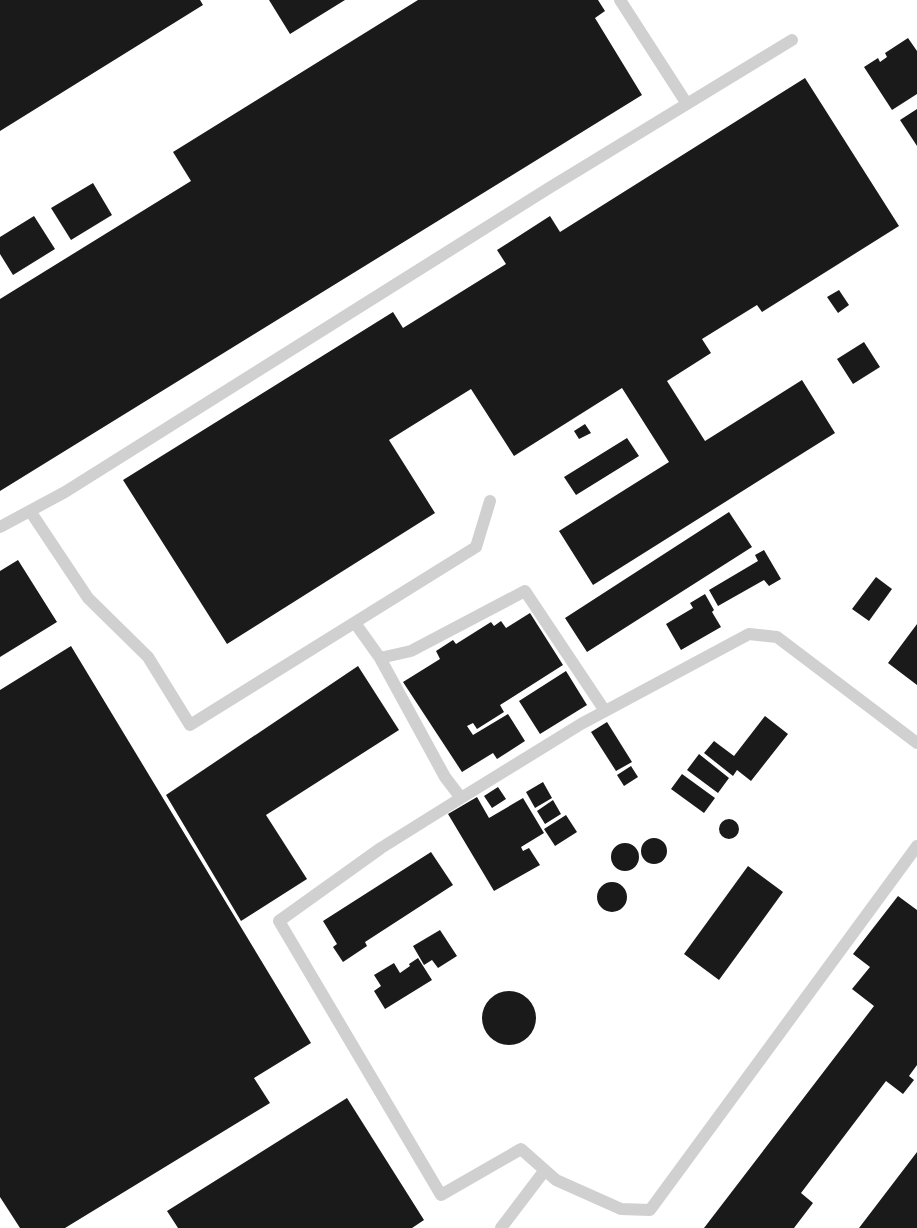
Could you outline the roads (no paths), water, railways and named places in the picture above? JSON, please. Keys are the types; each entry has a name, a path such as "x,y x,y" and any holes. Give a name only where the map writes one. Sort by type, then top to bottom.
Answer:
{"lane":[{"path":"620,0 687,104"},
{"path":"0,527 65,492 532,199 792,40"},
{"path":"30,511 88,598 148,657 190,725 476,547 490,501"},
{"path":"380,658 411,651 525,591 605,711"},
{"path":"355,623 380,658 445,777 461,798"},
{"path":"917,743 777,638 749,634 605,711 461,798 381,848 279,921 441,1195 521,1149 556,1180 621,1209 650,1210 917,846"},
{"path":"501,1228 545,1170"}]}
